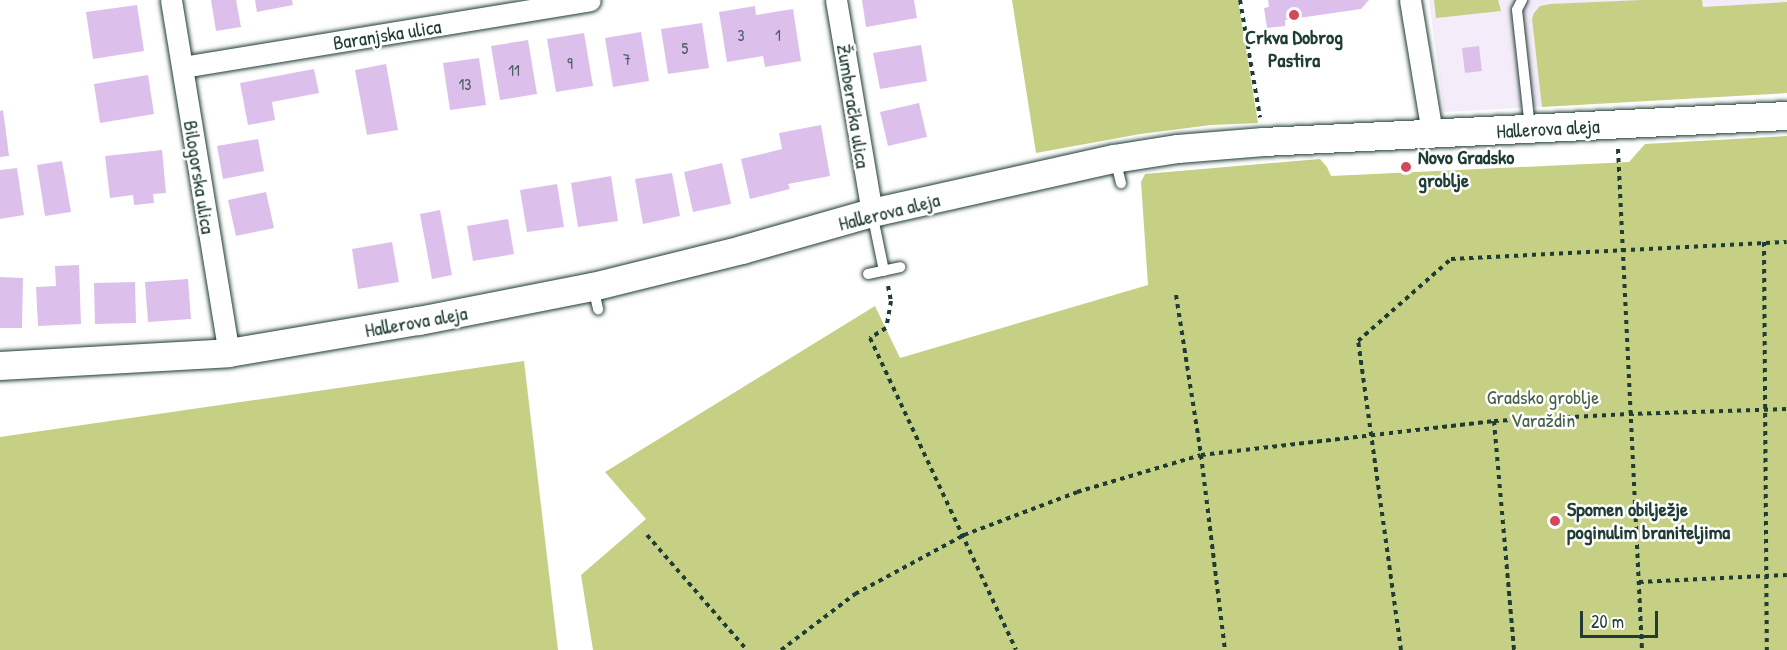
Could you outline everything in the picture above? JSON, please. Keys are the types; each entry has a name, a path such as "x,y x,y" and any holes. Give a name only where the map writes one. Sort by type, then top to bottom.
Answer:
{"main road":[{"name":"Hallerova aleja","path":"0,366 229,354 419,321 595,298 742,250 872,213 1118,171 1178,149 1264,142 1787,116"}],"street":[{"name":"Bilogorska ulica","path":"171,0 229,354"},
{"name":"Baranjska ulica","path":"183,67 590,0"},
{"name":"Žumberačka ulica","path":"836,0 872,213"},
{"path":"1410,0 1432,133"}],"lane":[{"path":"1519,1 1517,10 1530,129"},
{"path":"872,213 884,271"},
{"path":"868,274 900,267"}],"path":[{"path":"1240,0 1264,142"},
{"path":"1617,124 1642,650"},
{"path":"1764,242 1767,650"},
{"path":"1401,650 1358,341 1450,260 1622,249 1787,242"},
{"path":"884,271 891,301 886,328 870,338 1016,650"},
{"path":"1176,295 1201,456 1225,650"},
{"path":"781,650 855,594 964,535 1077,492 1201,456 1494,421 1629,414 1787,410"},
{"path":"1494,421 1514,650"},
{"path":"647,535 747,650"},
{"path":"1639,582 1787,574"}],"shaded area":[{"path":"1429,0 1787,0 1787,93 1444,112"}],"green space":[{"path":"1012,0 1238,0 1258,123 1211,125 1140,134 1036,153"},
{"path":"1434,0 1498,0 1501,11 1436,18"},
{"path":"1642,0 1702,0 1703,7 1787,2 1787,93 1542,107 1532,19 1540,6"},
{"name":"Gradsko groblje Varaždin","path":"1787,136 1787,650 593,650 581,575 646,519 605,472 875,306 900,358 1148,285 1141,182 1145,174 1320,159 1331,176 1629,162 1645,144"},
{"path":"524,361 558,650 0,650 0,437"}],"building":[{"path":"211,0 236,0 241,27 216,31"},
{"path":"255,0 292,0 293,5 257,12"},
{"path":"862,0 914,0 917,18 866,27"},
{"name":"Crkva Dobrog Pastira","path":"1268,0 1369,0 1361,9 1285,20 1285,26 1267,28 1264,8 1269,7"},
{"path":"137,5 144,51 93,59 86,12"},
{"path":"755,6 756,15 793,9 801,61 765,67 763,56 727,62 719,12"},
{"path":"702,23 709,68 668,74 661,29"},
{"path":"641,32 649,81 613,87 605,38"},
{"path":"584,33 593,86 556,92 547,39"},
{"path":"528,40 537,94 500,100 491,46"},
{"path":"921,45 927,81 880,89 873,53"},
{"path":"1479,46 1482,71 1465,73 1462,48"},
{"path":"479,58 486,105 450,110 443,63"},
{"path":"386,64 398,130 367,135 355,70"},
{"path":"314,69 319,93 272,102 275,120 248,125 240,83"},
{"path":"148,75 154,114 100,123 94,84"},
{"path":"919,103 927,137 888,146 880,112"},
{"path":"3,110 9,156 0,157 0,111"},
{"path":"821,125 830,176 788,184 790,189 750,199 741,159 782,149 779,133"},
{"path":"258,139 264,171 223,179 217,146"},
{"path":"162,150 166,193 153,194 154,203 134,205 133,195 110,198 105,156"},
{"path":"62,161 71,212 45,216 37,165"},
{"path":"722,163 731,204 693,212 684,172"},
{"path":"17,168 24,215 0,219 0,170"},
{"path":"672,173 680,216 643,224 635,179"},
{"path":"611,176 618,221 578,227 571,183"},
{"path":"557,184 564,227 527,232 520,190"},
{"path":"266,192 274,228 236,236 228,200"},
{"path":"440,210 452,275 432,279 420,214"},
{"path":"508,219 514,254 473,261 467,226"},
{"path":"392,242 399,282 358,289 352,249"},
{"path":"79,265 81,324 38,326 36,287 56,286 55,266"},
{"path":"0,277 23,278 22,328 0,328"},
{"path":"188,279 191,319 148,322 145,282"},
{"path":"135,282 136,323 95,324 94,283"}],"place":[{"name":"Crkva Dobrog Pastira","path":"1294,15"},
{"name":"Novo Gradsko groblje","path":"1406,167"},
{"name":"Spomen obilježje poginulim braniteljima","path":"1555,521"}]}
